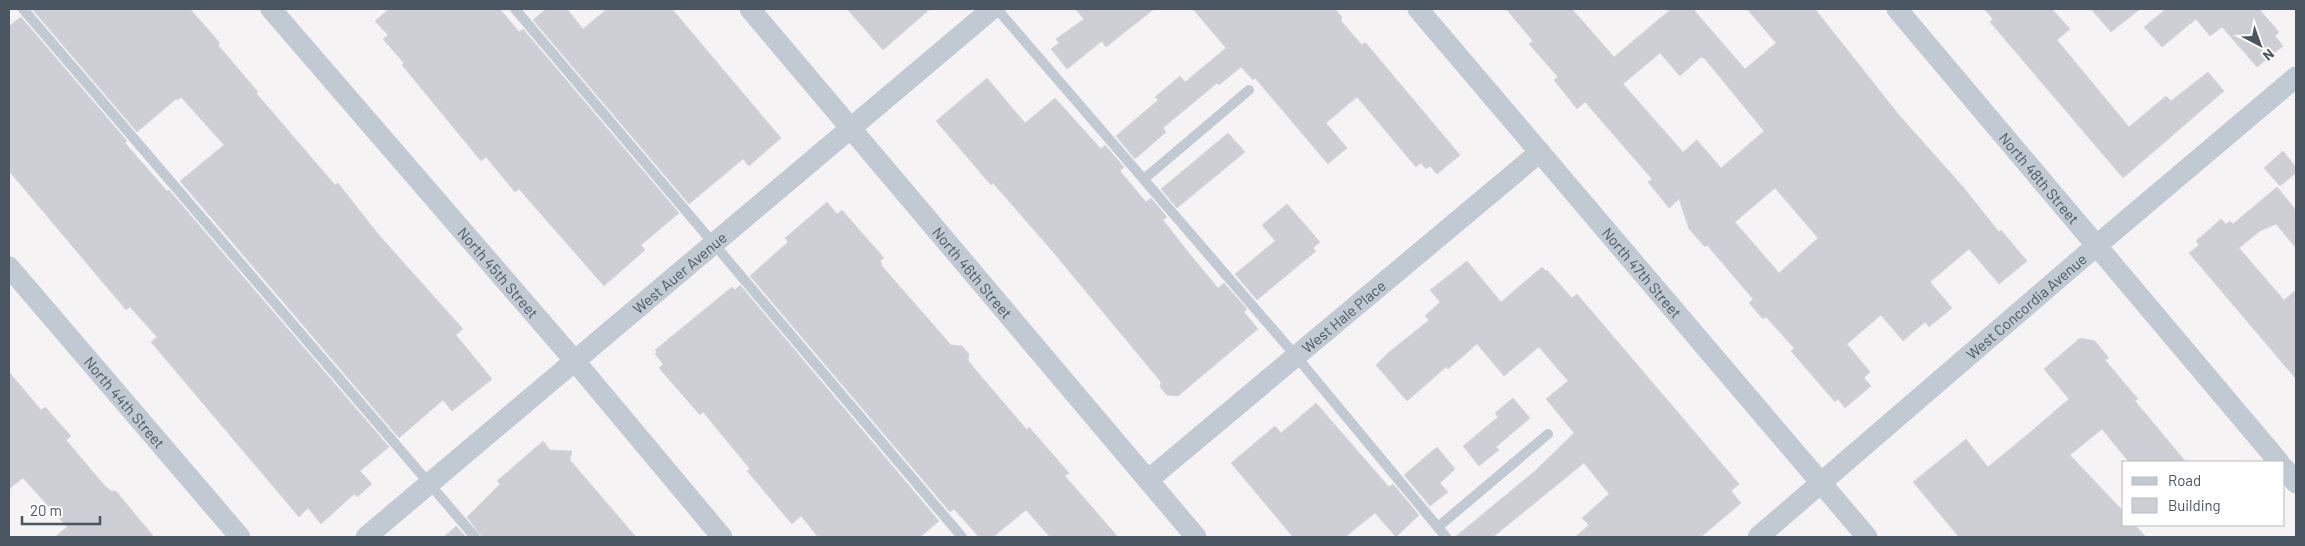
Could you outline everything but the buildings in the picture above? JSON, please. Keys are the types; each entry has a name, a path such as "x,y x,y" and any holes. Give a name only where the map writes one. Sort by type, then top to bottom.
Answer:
{"street":[{"name":"North 45th Street","path":"271,9 574,360 722,537"},
{"name":"North 46th Street","path":"750,9 1196,537"},
{"name":"West Auer Avenue","path":"366,537 992,9"},
{"name":"North 47th Street","path":"1418,9 1867,537"},
{"name":"North 48th Street","path":"1897,9 2278,461"},
{"name":"West Concordia Avenue","path":"1758,537 1822,484 2096,246 2296,77"},
{"name":"West Hale Place","path":"1148,480 1295,355 1540,152"},
{"name":"North 44th Street","path":"9,267 240,537"},
{"path":"2285,469 2296,483"}],"lane":[{"path":"23,9 475,537"},
{"path":"515,9 962,537"},
{"path":"997,9 1295,355 1446,537"},
{"path":"1144,179 1249,90"},
{"path":"1438,527 1548,434"}]}
